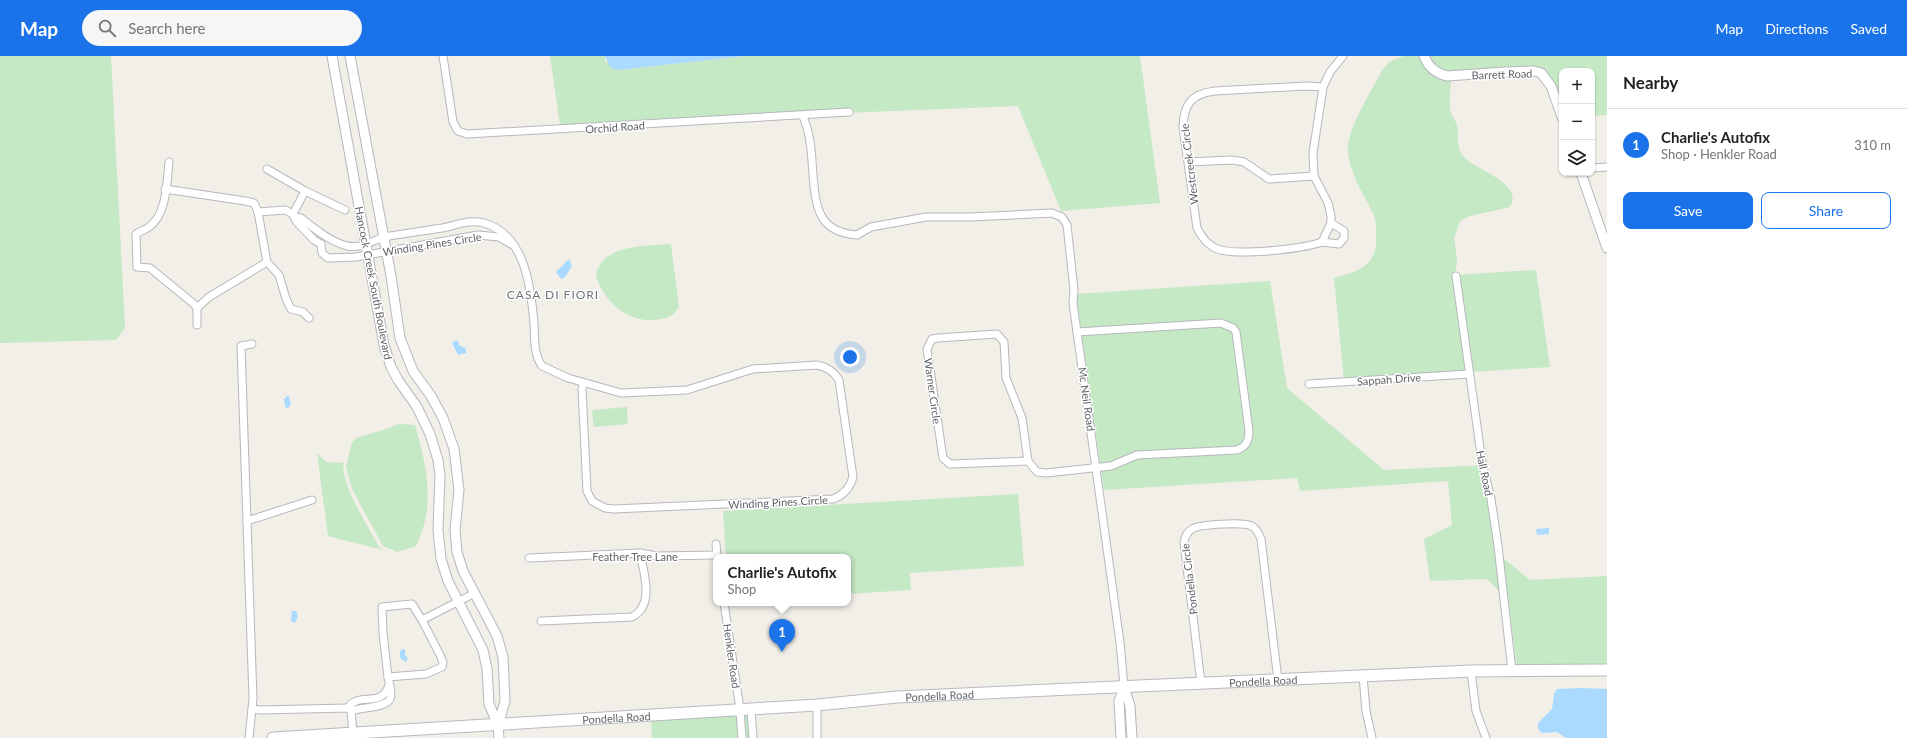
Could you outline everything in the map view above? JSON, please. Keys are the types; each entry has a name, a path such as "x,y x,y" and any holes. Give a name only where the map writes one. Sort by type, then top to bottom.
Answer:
{"main road":[{"name":"Pondella Road","path":"273,738 314,737 353,733 817,705 897,697 1363,676 1471,672 1607,670"}],"street":[{"name":"Hancock Creek South Boulevard","path":"332,56 384,345 391,367 398,380 423,417 438,460 440,486 438,538 441,559 448,581 483,650 487,669 489,704 498,725"},
{"name":"Hancock Creek South Boulevard","path":"350,56 387,251 402,343 414,371 431,396 443,418 454,449 458,490 456,530 458,552 463,571 497,636 503,657 505,702 498,725"},
{"name":"Orchid Road","path":"443,56 453,122 458,131 467,134 803,116 849,112"},
{"path":"1322,242 1331,223 1328,203 1314,176 1313,152 1323,87 1330,72 1344,56"},
{"name":"Barrett Road","path":"1424,56 1431,69 1439,74 1447,76 1520,71 1534,71 1541,73 1550,86 1559,109"},
{"name":"Westcreek Circle","path":"1323,87 1306,86 1204,92 1193,98 1187,106 1183,127 1198,228 1200,234 1214,248 1224,251 1255,251 1299,248 1322,242 1339,244 1344,238 1344,231 1331,223"},
{"name":"Mc Neil Road","path":"803,116 810,143 815,190 819,210 824,220 831,227 848,234 857,235 871,227 891,222 926,217 1052,213 1062,216 1067,225 1074,290 1073,303 1097,467 1124,687"},
{"path":"1189,162 1232,160 1244,162 1269,179 1314,176"},
{"path":"169,162 162,207 156,220 150,227 136,234 137,267 150,268 197,308"},
{"path":"1595,168 1607,167"},
{"path":"267,169 305,191 345,210"},
{"path":"1582,176 1607,248"},
{"path":"165,189 254,203 258,212 267,262 279,275 291,310 303,312 309,318"},
{"path":"305,191 294,216 296,221 314,240 321,244 322,253 328,258 356,257 367,249"},
{"path":"258,212 285,210 294,216 301,218 329,239 349,246 367,249"},
{"name":"Winding Pines Circle","path":"367,249 384,238 460,223 476,222 490,225 506,234 516,249 523,265 530,292 534,324 535,352 542,366 548,370 583,382 621,393 679,391 761,367 825,366 832,371 839,380 853,477 851,483 840,496 833,499 642,509 605,508 592,501 587,491 582,389 583,382"},
{"name":"Winding Pines Circle","path":"367,249 387,251 478,234 499,237 511,244 516,249"},
{"path":"196,325 197,308 209,298 267,262"},
{"name":"Hall Road","path":"1456,276 1482,462 1491,499 1498,546 1509,633 1512,671"},
{"path":"1028,460 1037,472 1117,464 1137,455 1236,450 1243,448 1248,442 1249,431 1236,332 1228,324 1221,323 1077,332"},
{"name":"Warner Circle","path":"997,334 1004,342 1006,378 1022,418 1028,460 950,464 943,458 927,348 932,339 997,334"},
{"path":"384,345 402,343"},
{"path":"249,738 254,699 241,346 252,344"},
{"name":"Sappah Drive","path":"1309,384 1469,374"},
{"path":"247,521 312,500"},
{"name":"Pondella Circle","path":"1201,683 1184,542 1186,535 1191,529 1198,526 1228,524 1251,525 1258,531 1261,539 1278,680"},
{"path":"716,544 717,554"},
{"path":"541,622 632,617 638,614 646,601 640,554"},
{"name":"Feather Tree Lane","path":"529,558 640,554 657,556 713,556"},
{"path":"422,620 475,593"},
{"path":"252,709 350,710 381,706 387,703 391,694 389,680 383,633 382,607 412,604 441,657 443,662 442,667 426,674 389,680"},
{"name":"Henkler Road","path":"725,606 746,709"},
{"path":"1471,672 1476,711 1486,738"},
{"path":"1363,676 1366,710 1372,738"},
{"path":"1121,738 1119,701 1124,687"},
{"path":"1124,687 1130,706 1132,738"},
{"path":"817,705 817,738"},
{"path":"742,738 746,709"},
{"path":"746,709 753,738"},
{"path":"350,710 353,733"},
{"path":"498,725 499,738"}],"green space":[{"path":"0,56 111,56 125,328 116,340 0,343"},
{"path":"550,56 605,56 605,61 618,70 745,56 1140,56 1160,203 1061,211 1018,106 844,113 561,132"},
{"path":"1404,56 1420,56 1451,79 1450,110 1457,125 1458,144 1462,155 1468,161 1496,177 1510,190 1513,198 1510,207 1470,216 1460,221 1454,238 1457,259 1455,275 1536,270 1550,367 1344,380 1334,278 1360,269 1371,259 1376,244 1375,218 1351,166 1348,147 1349,138 1362,107 1383,69 1389,62"},
{"path":"1427,56 1607,56 1607,115 1595,116 1595,68 1559,68 1559,97 1552,80 1542,68 1447,72 1433,66"},
{"path":"671,244 679,307 672,315 667,318 656,320 635,318 626,314 610,301 599,285 596,275 600,265 607,257 626,249"},
{"path":"1270,281 1287,388 1384,470 1486,465 1502,557 1530,580 1607,576 1607,666 1517,667 1508,600 1487,579 1430,581 1424,539 1452,525 1448,481 1300,491 1297,478 1104,490 1076,294"},
{"path":"627,407 628,424 594,427 592,410"},
{"path":"399,424 415,425 426,471 428,501 422,531 416,546 397,552 383,546 352,489 346,466 352,443 356,438"},
{"path":"317,453 326,462 344,462 343,470 356,505 380,548 387,551 328,536"},
{"path":"1018,494 1024,566 910,573 911,590 851,594 851,554 726,554 723,511"},
{"path":"756,712 756,738 652,738 651,719"}],"water":[{"path":"605,56 745,56 618,70 610,67"},
{"path":"569,259 572,266 565,277 561,279 556,272"},
{"path":"458,341 459,345 466,349 466,353 458,355 452,343"},
{"path":"289,396 291,404 288,408 285,407 284,399"},
{"path":"1549,528 1549,534 1537,535 1536,529"},
{"path":"292,611 296,611 298,616 295,623 291,621"},
{"path":"402,649 405,650 405,655 408,658 406,662 400,658 400,652"},
{"path":"1557,689 1607,689 1607,738 1566,738 1557,732 1542,733 1538,729 1538,723 1552,709 1554,694"}],"place":[{"name":"Charlie's Autofix","path":"782,652"}],"district":[{"name":"CASA DI FIORI","path":"553,294"}]}
